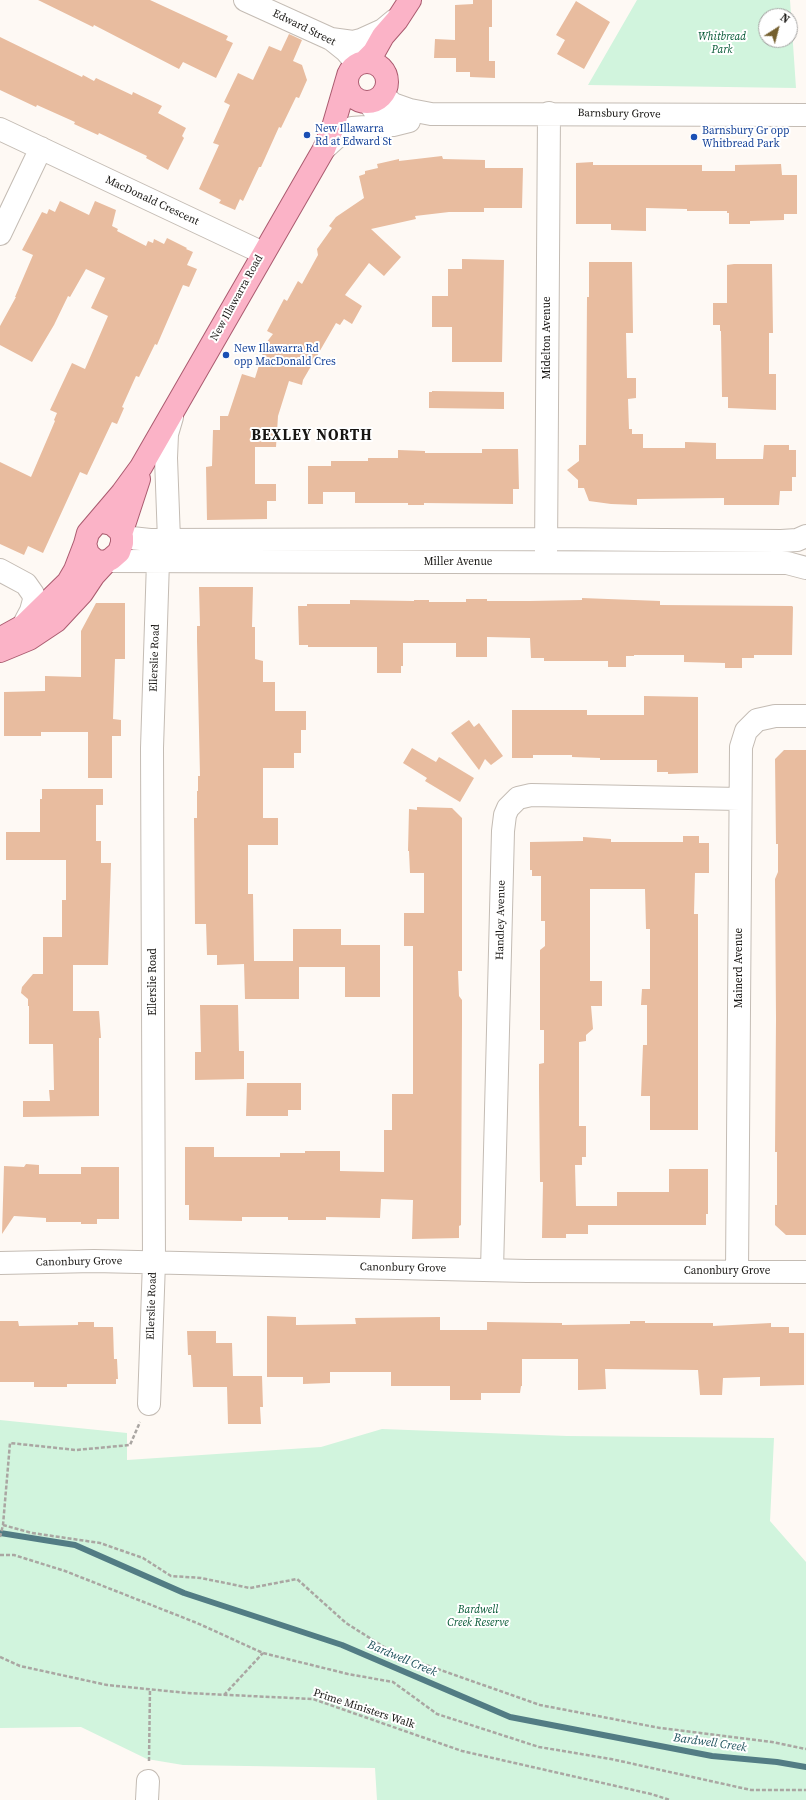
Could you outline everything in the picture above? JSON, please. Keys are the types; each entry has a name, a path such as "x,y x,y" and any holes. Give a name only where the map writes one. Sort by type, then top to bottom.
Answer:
{"main road":[{"name":"New Illawarra Road","path":"97,523 134,478 324,149 357,68 372,56 383,36 405,8"},
{"path":"377,95 396,25 405,8"},
{"path":"372,62 381,68 385,74 377,95 359,101 352,95 348,86 357,68 372,62"},
{"name":"New Illawarra Road","path":"324,149 377,95"},
{"name":"New Illawarra Road","path":"121,535 142,471 152,448"},
{"path":"0,638 23,626 72,577 88,533 93,526 97,523 103,522 112,524 118,529 121,535 119,552 107,561 94,575 82,593 56,621 30,639 0,651"},
{"path":"85,544 86,551 92,559 98,562 107,561"}],"street":[{"name":"Edward Street","path":"245,0 331,39 346,51 357,68"},
{"path":"331,39 353,42 367,38 383,30 405,8"},
{"name":"Barnsbury Grove","path":"431,114 410,121 399,121 382,117 375,113 377,95 393,104 410,110 431,114 549,113 806,115"},
{"name":"Midelton Avenue","path":"546,562 549,113"},
{"path":"324,149 337,137 352,128 393,125 410,121"},
{"name":"MacDonald Crescent","path":"0,129 263,253"},
{"path":"0,234 41,148"},
{"path":"158,561 169,540 166,458 167,434 173,411"},
{"name":"Miller Avenue","path":"121,535 142,540 546,539 781,542 797,540 806,536"},
{"name":"Miller Avenue","path":"107,561 787,563 806,568"},
{"name":"Ellerslie Road","path":"149,1404 154,1262 152,748 158,561"},
{"path":"6,573 28,587 33,597 31,611 23,626"},
{"name":"Mainerd Avenue","path":"737,1271 741,747 744,734 751,724 765,717 806,716"},
{"name":"Handley Avenue","path":"492,1270 503,831 505,815 508,808 518,798 531,795 740,799"},
{"name":"Canonbury Grove","path":"0,1264 94,1261 492,1270 806,1272"}],"path":[{"path":"0,1537 3,1525 10,1443 76,1450 130,1445 149,1404"},
{"path":"3,1525 32,1533 100,1542 143,1558 171,1576 201,1578 250,1588 297,1579 346,1623 395,1654 540,1705 660,1728 772,1742 806,1749"},
{"path":"0,1554 14,1555 65,1571 197,1623 263,1653 341,1673 393,1682 436,1714 539,1747 611,1759 752,1790 806,1790"},
{"path":"224,1695 263,1653"},
{"name":"Prime Ministers Walk","path":"0,1657 20,1666 107,1685 224,1695 314,1699 462,1751 651,1794 670,1800"},
{"path":"149,1751 150,1689"}],"green space":[{"name":"Whitbread Park","path":"637,0 790,0 791,8 758,8 758,48 793,48 796,88 588,85"},
{"name":"Bardwell Creek Reserve","path":"0,1420 127,1433 127,1460 321,1447 382,1429 567,1436 774,1438 770,1521 806,1562 806,1800 377,1800 375,1768 183,1765 147,1759 81,1727 0,1728"}],"building":[{"path":"38,0 150,0 228,36 226,40 233,43 216,78 183,62 179,69 94,25 93,27"},
{"path":"473,0 492,0 492,27 489,27 489,61 495,61 495,78 470,77 470,72 456,72 456,58 434,58 435,39 455,40 455,5 473,4"},
{"path":"576,1 610,22 584,69 557,54 565,40 556,35"},
{"path":"289,34 302,40 293,61 302,65 307,80 299,98 296,97 281,128 279,127 261,167 259,167 243,201 240,199 235,210 219,203 221,200 199,189 219,145 213,143 230,105 224,102 238,73 253,80 269,46 281,51"},
{"path":"0,37 82,77 83,75 94,81 96,78 132,95 133,92 162,106 158,113 186,128 182,136 184,138 168,170 146,158 147,156 99,133 98,135 74,124 75,122 37,105 36,107 0,90"},
{"path":"442,156 443,159 485,160 485,168 523,168 522,208 484,208 484,212 449,212 415,216 416,219 371,229 401,257 384,276 369,263 345,295 362,306 352,324 344,319 340,325 336,323 303,380 302,385 289,381 278,416 276,447 255,447 255,484 276,484 276,501 267,501 267,519 207,520 206,467 212,466 213,430 220,430 220,416 228,416 242,374 255,378 266,343 273,334 267,331 284,299 287,301 298,281 302,284 318,255 317,249 332,228 329,226 336,217 364,198 359,176 365,174 365,171 378,168 377,164 399,159 399,161"},
{"path":"593,162 593,165 702,165 702,171 735,171 735,165 781,164 782,175 797,175 797,214 784,214 784,220 750,221 750,224 729,224 729,213 727,213 727,211 687,211 687,209 646,208 646,231 611,230 611,224 576,224 576,163"},
{"path":"60,201 89,215 95,201 116,210 112,226 118,229 117,231 146,246 148,241 153,243 154,239 164,244 167,238 193,252 187,265 197,269 189,287 183,285 157,345 155,344 139,377 136,376 122,407 124,408 117,424 112,422 87,475 80,472 43,553 28,546 24,555 0,544 0,462 31,477 55,421 54,420 57,413 50,410 72,363 85,369 108,316 91,308 105,278 86,269 70,297 68,296 54,325 32,362 0,345 0,326 16,297 33,255 22,250 42,212 47,214 49,209 55,212"},
{"path":"462,259 504,260 502,362 452,362 452,327 432,327 432,296 448,296 448,269 462,269"},
{"path":"589,262 632,262 633,333 626,333 627,378 636,378 636,398 628,399 629,429 632,429 632,434 643,434 643,448 685,448 685,442 716,443 716,459 763,459 764,445 789,445 789,450 796,450 796,477 792,477 792,491 780,491 779,505 724,505 724,498 637,499 637,505 611,504 589,501 584,488 578,488 578,480 567,470 579,461 579,445 586,445 587,297 589,297"},
{"path":"772,264 773,333 769,333 769,374 776,374 776,410 728,408 728,397 722,397 721,331 720,325 713,325 713,303 727,303 727,265"},
{"path":"429,392 504,392 504,409 429,408"},
{"path":"482,449 518,449 519,489 513,489 513,504 424,503 424,505 408,505 408,503 355,503 355,492 323,492 323,504 308,504 308,466 331,466 331,461 368,461 368,458 398,458 398,450 425,451 425,453 482,453"},
{"path":"199,587 253,587 252,627 255,627 255,659 263,661 263,682 275,682 275,711 306,711 306,730 301,730 301,753 294,753 294,768 263,768 263,818 278,818 278,845 248,845 248,894 253,894 254,961 293,961 293,929 341,929 341,945 380,945 380,997 345,997 345,967 299,967 299,999 245,999 244,964 217,965 217,955 207,955 206,924 195,924 194,818 197,818 198,776 200,776 197,641 197,626 200,626"},
{"path":"582,598 660,601 660,605 792,606 792,655 754,655 754,658 742,658 742,668 725,668 725,663 684,662 684,655 634,655 626,656 626,667 608,667 608,661 544,661 544,658 531,658 530,638 487,637 487,657 456,657 456,643 403,643 403,666 401,666 401,673 377,673 377,647 308,647 308,645 299,645 298,606 307,606 307,604 350,604 350,600 429,600 429,602 466,602 466,599 487,599 487,601 530,601 582,600"},
{"path":"96,603 125,603 125,659 115,659 113,719 121,720 121,736 112,736 112,778 88,778 88,732 41,732 41,736 4,736 4,692 45,691 45,676 81,677 81,631"},
{"path":"644,696 698,697 698,773 668,774 668,772 657,772 657,760 600,760 600,758 572,757 572,755 533,755 533,758 512,758 512,710 587,710 587,715 644,715"},
{"path":"469,720 474,727 479,723 503,756 491,765 485,759 479,770 451,733"},
{"path":"412,748 436,762 439,757 474,778 460,802 425,781 427,778 403,763"},
{"path":"784,750 806,750 806,1235 786,1235 775,1225 775,1205 777,1205 777,1152 775,1152 775,879 778,872 778,844 776,844 775,759"},
{"path":"42,789 103,789 103,805 96,805 96,841 101,841 101,863 111,863 108,965 73,965 73,1011 99,1011 101,1038 99,1038 99,1116 23,1117 23,1101 50,1101 49,1090 54,1090 53,1044 29,1044 28,999 21,993 22,987 33,974 43,974 43,937 62,937 62,900 66,900 66,860 6,860 6,832 40,832 40,799 42,799"},
{"path":"417,807 452,808 462,818 462,971 458,971 459,996 462,1000 461,1225 459,1226 459,1238 412,1239 413,1200 381,1199 380,1218 326,1217 326,1220 288,1220 288,1217 242,1217 242,1221 189,1220 189,1205 185,1205 185,1147 214,1147 214,1157 280,1157 280,1153 340,1151 340,1171 384,1172 384,1130 392,1130 392,1094 413,1094 413,946 404,946 404,913 424,913 424,873 410,873 408,851 409,809 417,810"},
{"path":"683,836 699,836 699,843 709,843 709,873 695,873 694,914 698,914 698,1130 650,1130 650,1096 641,1096 643,1045 647,1045 647,1005 641,1005 642,989 650,989 650,929 646,929 645,889 590,889 590,981 602,981 602,1006 591,1006 593,1029 586,1035 586,1041 579,1042 579,1126 586,1126 586,1157 582,1157 582,1165 575,1165 576,1206 617,1206 617,1192 669,1192 669,1169 708,1169 708,1214 706,1214 706,1225 588,1225 588,1234 566,1234 566,1238 542,1238 543,1182 540,1182 539,1064 544,1063 544,1030 540,1030 540,950 545,946 545,921 541,921 541,876 532,876 532,870 530,870 530,842 583,841 583,837 611,839 611,842 683,842"},
{"path":"200,1005 238,1005 239,1051 244,1051 244,1079 195,1080 195,1052 201,1052"},
{"path":"247,1083 301,1083 301,1110 288,1110 288,1116 246,1116"},
{"path":"26,1164 39,1165 39,1174 81,1174 81,1167 119,1167 119,1219 97,1219 97,1224 81,1224 81,1222 46,1222 46,1218 14,1216 2,1234 4,1166 24,1167"},
{"path":"267,1316 296,1317 296,1325 356,1324 355,1318 440,1317 440,1330 487,1330 487,1322 562,1323 562,1325 630,1324 630,1321 645,1321 645,1323 713,1323 713,1326 771,1323 771,1327 789,1327 789,1333 804,1333 804,1385 760,1386 760,1377 723,1378 722,1395 700,1395 698,1370 605,1369 606,1389 578,1390 578,1359 522,1359 522,1386 520,1393 481,1393 481,1400 450,1400 450,1386 391,1386 391,1372 330,1372 330,1383 303,1384 303,1377 267,1377"},
{"path":"0,1321 18,1321 19,1326 78,1325 78,1322 94,1322 94,1327 113,1327 114,1359 117,1359 118,1379 116,1379 116,1384 67,1384 67,1387 34,1387 34,1382 0,1382"},
{"path":"187,1331 216,1331 216,1343 232,1343 233,1376 262,1376 263,1407 260,1407 261,1424 228,1424 227,1387 193,1387 191,1355 188,1355"}],"waterway":[{"name":"Bardwell Creek","path":"0,1533 75,1545 184,1593 342,1645 510,1717 712,1756 777,1762 806,1767"}],"place":[{"name":"New Illawarra Rd at Edward St","path":"307,135"},
{"name":"Barnsbury Gr opp Whitbread Park","path":"694,137"},
{"name":"New Illawarra Rd opp MacDonald Cres","path":"226,355"}],"district":[{"name":"BEXLEY NORTH","path":"312,436"}]}
